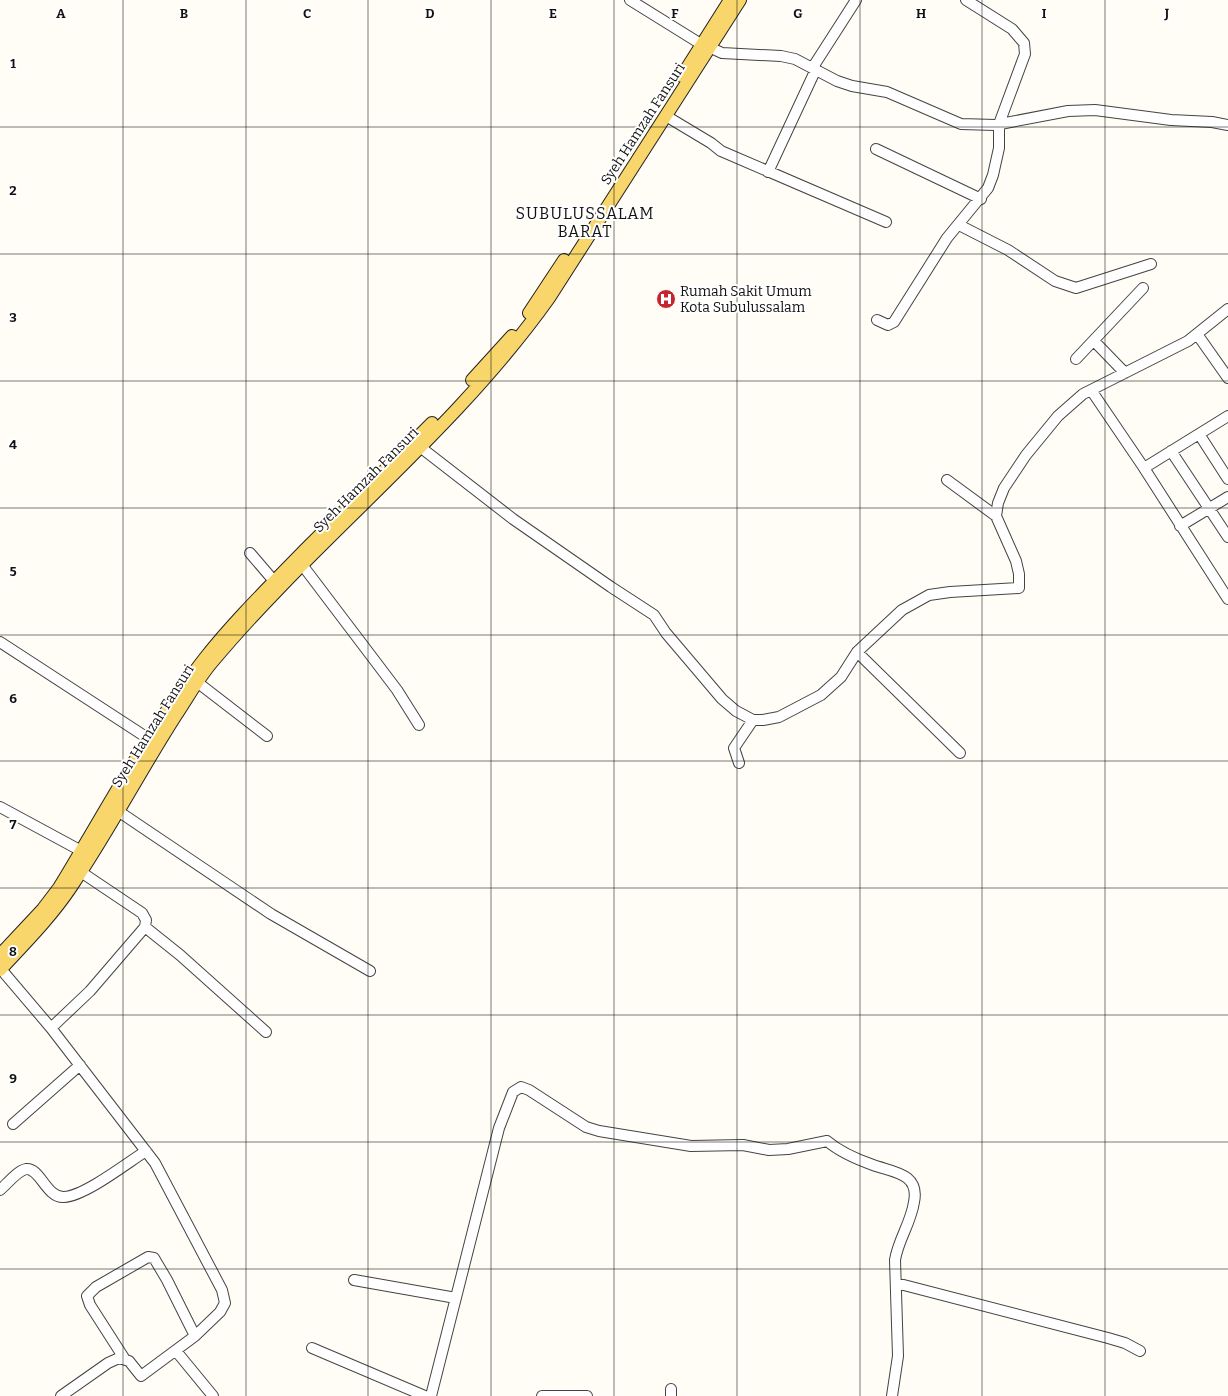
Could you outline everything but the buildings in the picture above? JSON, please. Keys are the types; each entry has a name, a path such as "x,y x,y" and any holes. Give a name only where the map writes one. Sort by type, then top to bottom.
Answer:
{"main road":[{"name":"Syeh Hamzah Fansuri","path":"0,955 47,904 118,811 183,696 215,646 274,581 502,360 666,116 706,46 730,0"},
{"name":"Syeh Hamzah Fansuri","path":"530,318 643,138 706,46 740,0"},
{"name":"Syeh Hamzah Fansuri","path":"0,969 51,915 81,872 86,854 149,739 183,696 197,682 212,662 256,613 416,445"}],"street":[{"path":"630,0 706,46 722,52 788,57 803,62 844,84 895,95 956,123 973,126 999,124 1064,112 1087,110 1171,120 1212,122 1228,125"},
{"path":"768,172 814,68 856,0"},
{"path":"877,320 888,325 894,322 947,238 981,199 988,188 993,175 1000,142 999,124 1025,54 1024,43 1012,29 966,0"},
{"path":"666,116 711,143 721,152 886,222"},
{"path":"876,149 981,199"},
{"path":"959,225 1008,250 1055,281 1076,288 1151,264"},
{"path":"1076,360 1143,288"},
{"path":"996,516 998,503 1004,488 1026,455 1058,416 1091,390 1179,346 1197,334 1228,309"},
{"path":"1197,334 1228,378"},
{"path":"1094,341 1125,373"},
{"path":"1091,390 1144,468 1228,599"},
{"path":"1144,468 1228,417"},
{"path":"1199,434 1228,479"},
{"path":"416,445 513,519 611,588 654,615 666,633 722,699 736,711 753,720 779,717 821,696 841,677 857,652 902,610 929,595 950,592 1019,588 1020,574 1016,561 996,516 947,480"},
{"path":"1171,451 1228,537"},
{"path":"1180,526 1228,497"},
{"path":"250,553 274,581"},
{"path":"302,566 396,690 419,725"},
{"path":"0,642 149,739"},
{"path":"857,652 960,753"},
{"path":"197,682 267,736"},
{"path":"739,763 734,748 753,720"},
{"path":"0,807 86,854"},
{"path":"118,811 272,914 370,971"},
{"path":"51,1028 90,991 146,927 146,920 142,913 81,872"},
{"path":"146,927 180,955 266,1032"},
{"path":"0,969 51,1028 155,1164 197,1240 224,1298 224,1307 195,1336 141,1376 124,1358 90,1304 87,1296 96,1287 148,1257 154,1258 168,1280 195,1336"},
{"path":"13,1124 80,1065"},
{"path":"431,1396 447,1338 499,1128 514,1092 521,1087 529,1090 586,1126 599,1131 691,1146 742,1144 769,1150 788,1149 826,1141 844,1153 902,1174 910,1181 915,1195 912,1212 896,1251 898,1356 892,1396"},
{"path":"0,1190 26,1169 35,1173 52,1194 66,1197 84,1190 146,1151"},
{"path":"354,1280 456,1298"},
{"path":"896,1283 1108,1338 1125,1343 1140,1351"},
{"path":"312,1348 425,1396"},
{"path":"176,1351 213,1396"},
{"path":"61,1396 113,1359 124,1358"},
{"path":"542,1396 587,1396"}],"place":[{"name":"Rumah Sakit Umum Kota Subulussalam","path":"666,299"}],"district":[{"name":"SUBULUSSALAM BARAT","path":"585,222"}]}
